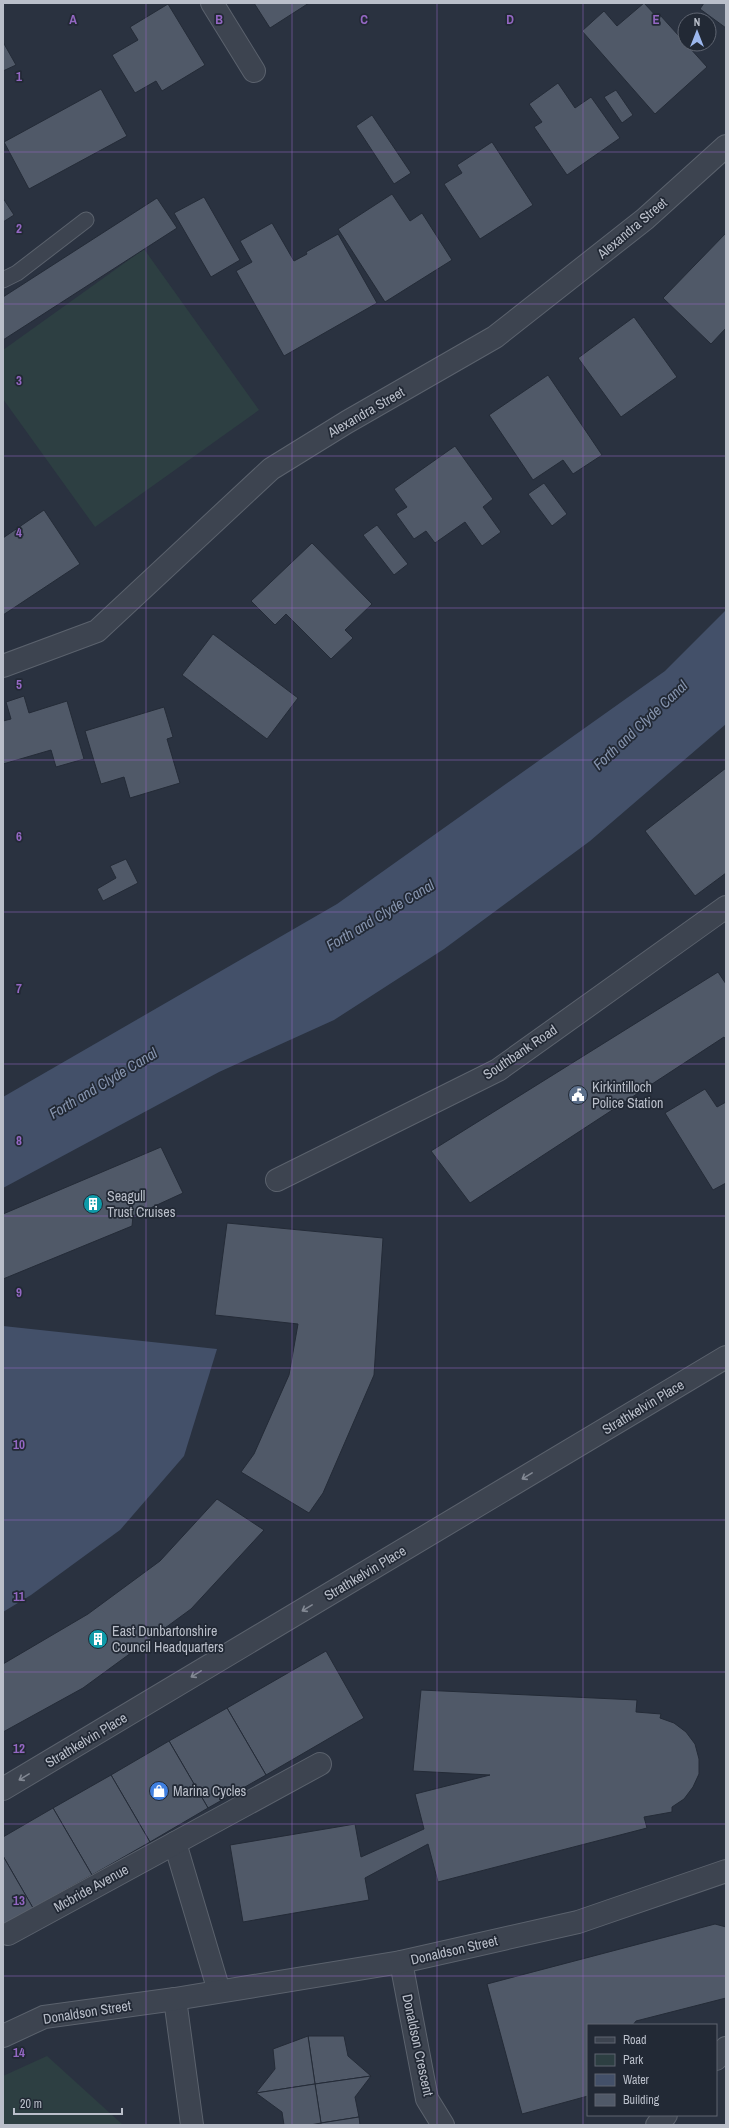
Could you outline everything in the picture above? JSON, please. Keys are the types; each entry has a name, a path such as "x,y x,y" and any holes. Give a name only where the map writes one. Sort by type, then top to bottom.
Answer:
{"street":[{"path":"212,3 254,71"},
{"name":"Alexandra Street","path":"3,666 97,631 271,469 347,422 495,337 645,219 726,146"},
{"name":"Southbank Road","path":"277,1180 498,1070 726,906"},
{"name":"Strathkelvin Place","path":"3,1789 726,1357"},
{"name":"Mcbride Avenue","path":"8,1934 320,1764"},
{"path":"175,1843 219,1991"},
{"name":"Donaldson Street","path":"3,2036 44,2017 175,1999 401,1962 578,1922 726,1871"},
{"name":"Donaldson Crescent","path":"401,1962 427,2099 443,2125"},
{"path":"175,1999 192,2125"},
{"path":"717,2058 726,2048"},
{"path":"657,2125 665,2116"}],"lane":[{"path":"3,280 17,273 86,220"}],"green space":[{"path":"144,249 259,410 95,527 3,399 3,350"},
{"path":"47,2056 123,2125 3,2125 3,2076"}],"water":[{"name":"Forth and Clyde Canal","path":"726,610 726,724 590,841 444,949 334,1020 219,1072 3,1188 3,1097 337,904 665,671"},
{"path":"3,1326 217,1349 184,1456 120,1530 31,1595 3,1612"}],"building":[{"path":"254,3 309,3 270,28"},
{"path":"644,3 658,18 660,15 677,34 677,52 693,52 707,67 655,114 582,31 604,11 617,26"},
{"path":"704,3 726,3 726,28 717,21 717,12 704,12 700,9"},
{"path":"168,4 205,65 162,91 156,81 135,93 112,55 138,40 130,27"},
{"path":"3,42 16,65 3,71"},
{"path":"558,83 575,108 591,97 620,138 567,175 534,127 542,122 529,104"},
{"path":"101,89 127,136 29,189 4,142"},
{"path":"616,90 633,115 622,123 604,97"},
{"path":"372,115 411,173 394,184 356,126"},
{"path":"492,142 533,205 480,239 444,184 462,173 457,165"},
{"path":"392,194 410,221 422,213 452,260 385,302 338,229"},
{"path":"204,197 240,260 211,277 174,213"},
{"path":"3,198 14,215 3,222"},
{"path":"157,198 177,228 3,340 3,297"},
{"path":"272,223 294,261 307,254 306,252 338,234 377,303 284,356 236,271 252,262 240,241"},
{"path":"726,233 726,328 711,344 663,298"},
{"path":"634,317 677,377 621,417 578,358"},
{"path":"548,375 602,455 573,474 563,460 533,480 489,415"},
{"path":"455,446 493,499 483,507 501,532 482,546 465,522 435,543 426,531 414,539 396,514 407,507 394,489"},
{"path":"544,483 567,514 552,526 528,494"},
{"path":"44,510 80,564 3,615 3,538"},
{"path":"377,525 408,564 394,575 363,535"},
{"path":"312,543 372,604 345,630 353,638 331,659 286,614 275,625 251,601"},
{"path":"213,634 298,698 267,739 182,675"},
{"path":"24,696 29,713 67,701 84,759 56,767 51,750 3,764 3,721 11,719 6,702"},
{"path":"164,707 173,737 167,739 180,783 130,798 124,777 101,784 85,731"},
{"path":"726,768 726,873 695,896 645,831"},
{"path":"126,859 138,883 103,901 97,889 116,878 110,866"},
{"name":"Kirkintilloch Police Station","path":"718,972 726,984 726,1040 724,1037 470,1203 431,1151"},
{"name":"Kirkintilloch Police Station","path":"705,1089 717,1107 726,1102 726,1183 713,1190 665,1113"},
{"name":"Seagull Trust Cruises","path":"161,1147 183,1193 133,1216 132,1226 3,1279 3,1214"},
{"path":"227,1223 383,1238 374,1375 323,1493 309,1513 241,1472 254,1454 289,1375 298,1324 215,1315"},
{"name":"East Dunbartonshire Council Headquarters","path":"217,1499 264,1530 191,1609 83,1688 3,1732 3,1664 88,1614 160,1561"},
{"path":"326,1651 364,1718 266,1775 227,1708"},
{"path":"421,1690 637,1700 636,1712 661,1714 660,1718 674,1723 686,1732 695,1744 699,1759 699,1774 693,1787 684,1799 672,1807 672,1812 644,1817 647,1828 438,1882 428,1844 365,1878 369,1900 243,1922 230,1845 355,1824 361,1857 424,1829 415,1794 490,1775 413,1771"},
{"path":"227,1708 266,1775 208,1808 169,1741"},
{"name":"Marina Cycles","path":"169,1741 208,1808 150,1842 111,1775"},
{"path":"111,1775 150,1842 92,1875 53,1808"},
{"path":"53,1808 92,1875 33,1908 3,1856 3,1837"},
{"path":"3,1856 33,1908 3,1926"},
{"path":"715,1924 726,1927 726,1998 636,2021 634,2024 587,2024 587,2096 522,2114 487,1984"},
{"path":"308,2036 344,2036 348,2056 371,2076 315,2084"},
{"path":"308,2036 315,2084 256,2093 275,2069 273,2049"},
{"path":"371,2076 355,2097 359,2117 321,2123 315,2084"},
{"path":"315,2084 321,2123 310,2125 284,2125 282,2112 256,2093"},
{"path":"359,2117 360,2125 321,2125 321,2123"}],"place":[{"name":"Kirkintilloch Police Station","path":"578,1095"},
{"name":"Seagull Trust Cruises","path":"93,1204"},
{"name":"East Dunbartonshire Council Headquarters","path":"98,1639"},
{"name":"Marina Cycles","path":"159,1791"}]}
